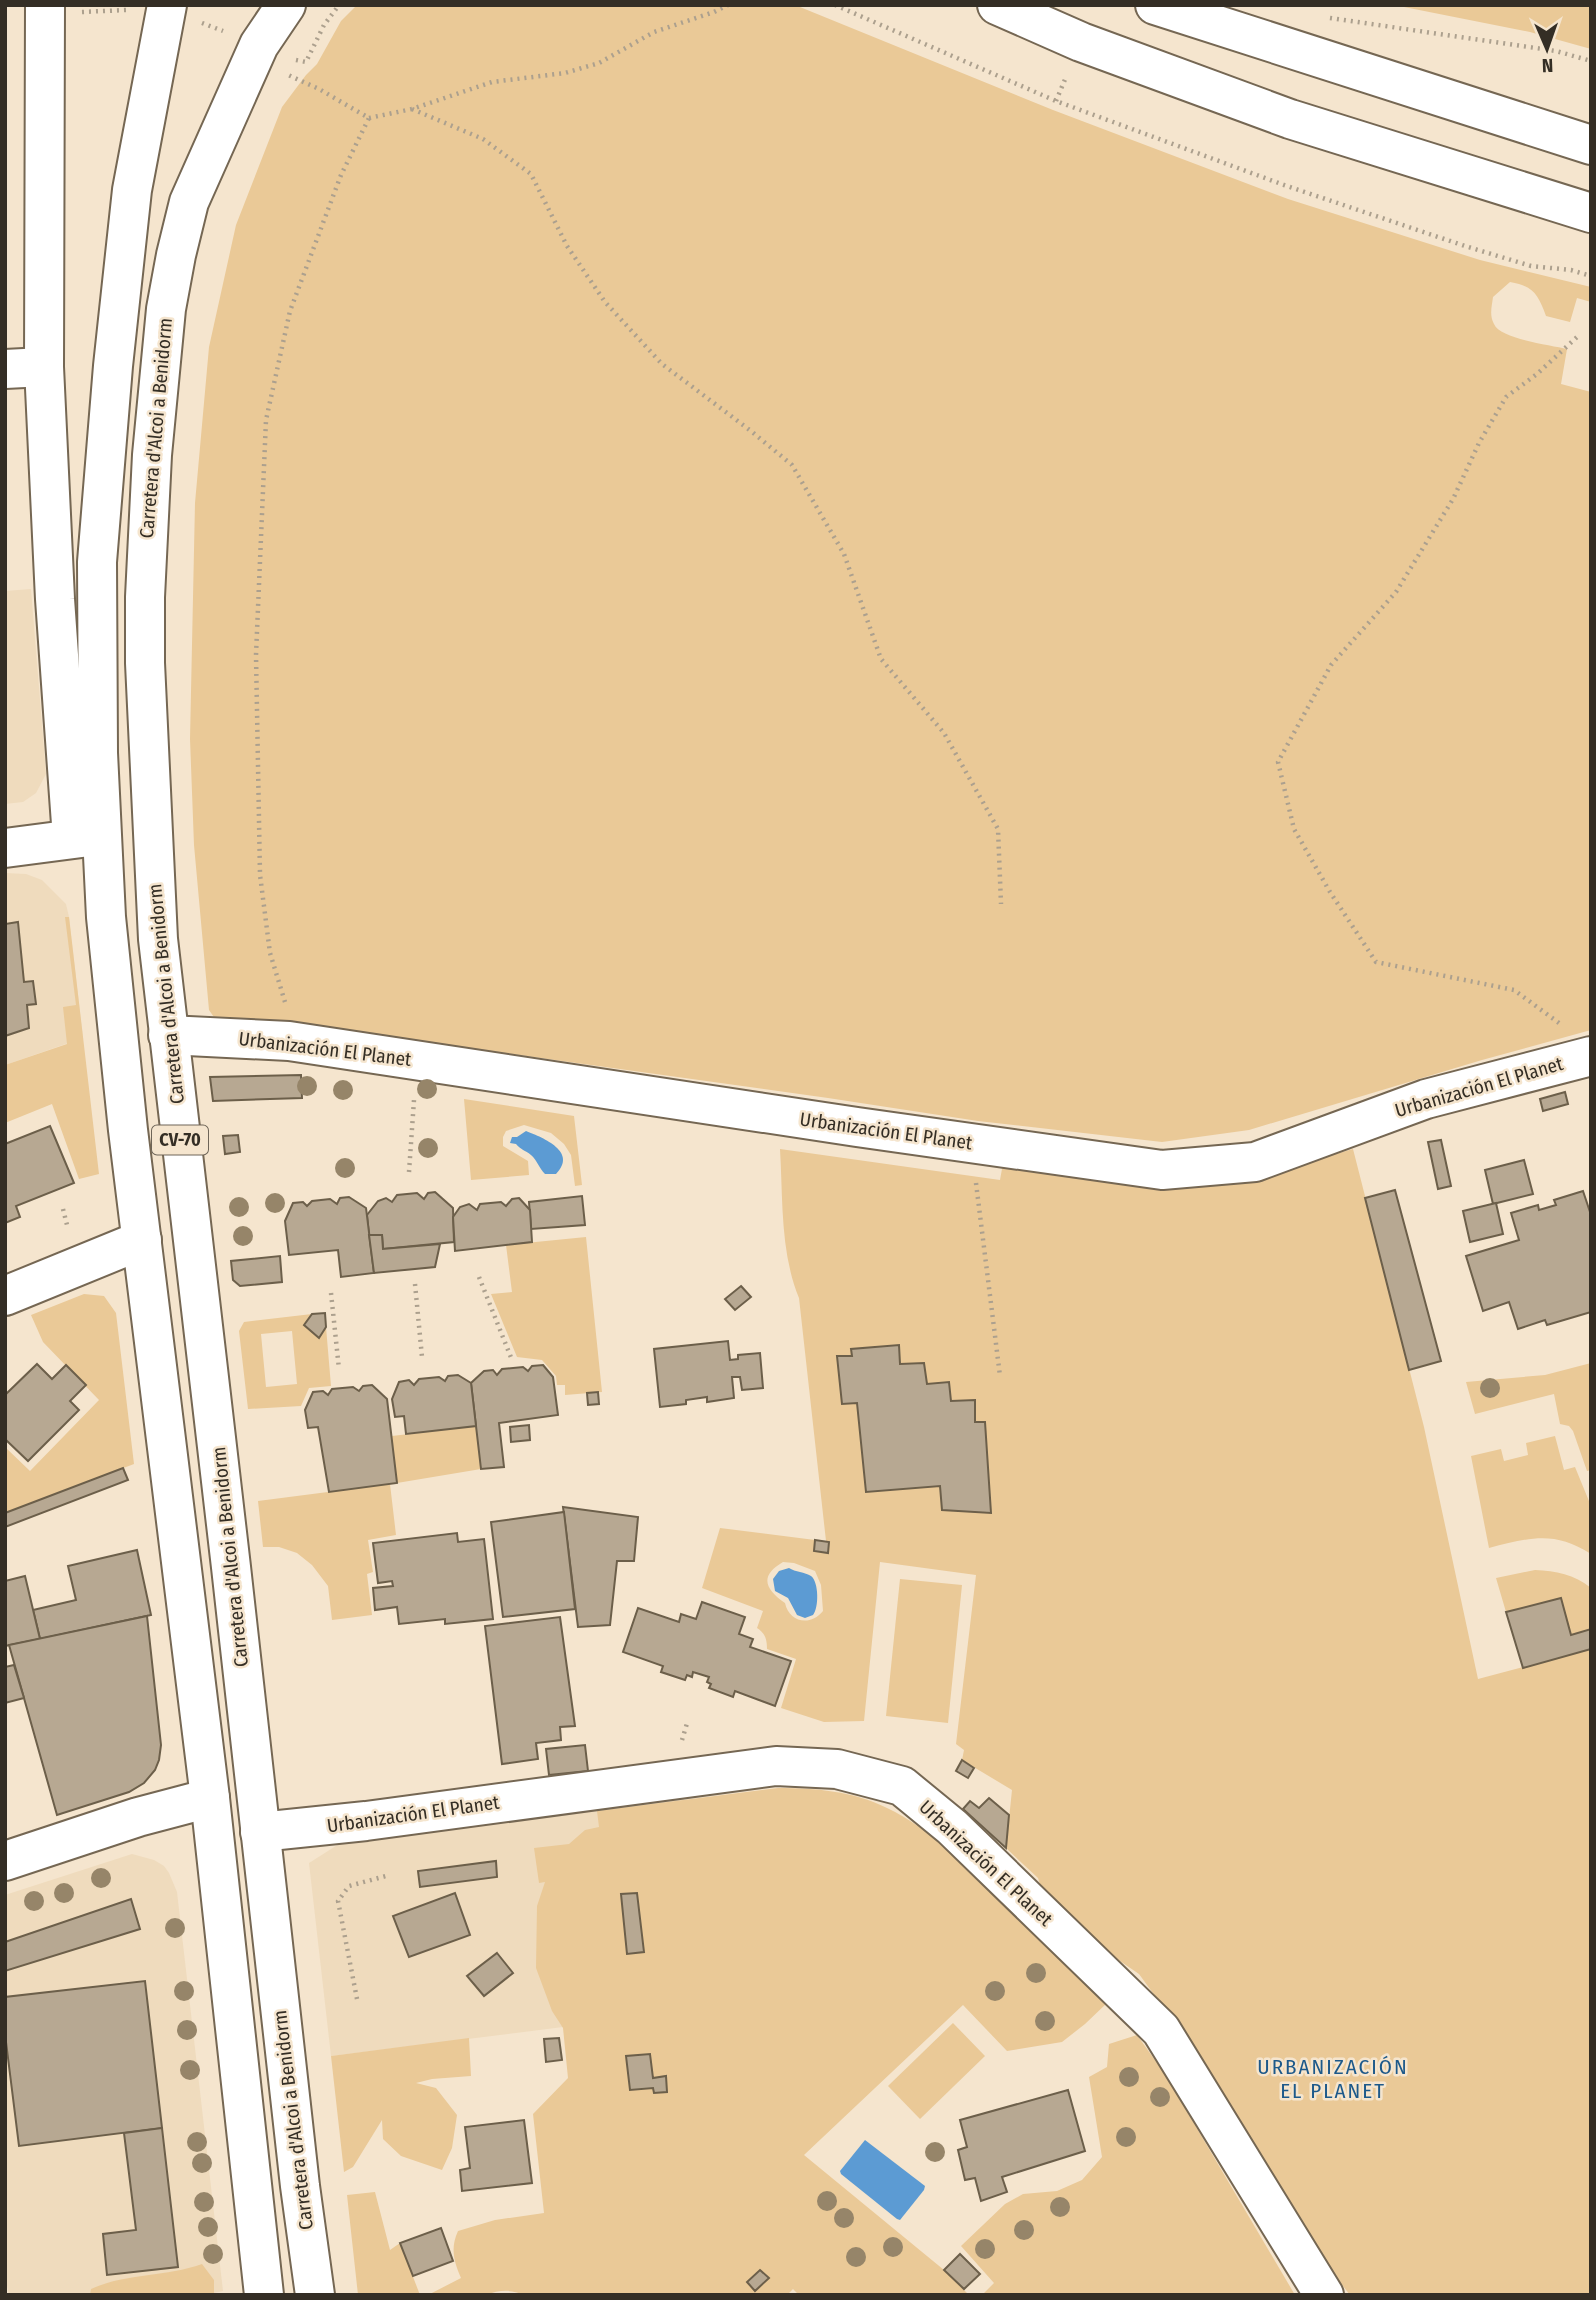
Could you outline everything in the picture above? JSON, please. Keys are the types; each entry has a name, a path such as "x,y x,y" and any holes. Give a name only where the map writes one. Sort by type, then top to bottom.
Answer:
{"main road":[{"path":"5,848 88,836 57,626 44,367 45,5"},
{"name":"CV-70","path":"167,5 131,202 114,353 97,562 98,753 88,836 106,916 142,1240 210,1798 264,2295"},
{"name":"Carretera d'Alcoi a Benidorm","path":"286,5 259,45 189,202 166,309 152,455 145,597 145,663 158,939 314,2295"},
{"path":"998,5 1081,42 1290,119 1591,213"},
{"path":"1155,5 1591,145"},
{"path":"5,369 44,367"},
{"name":"Urbanización El Planet","path":"168,1035 289,1041 1162,1170 1255,1162 1426,1099 1587,1057"},
{"path":"5,1296 142,1240"},
{"name":"Urbanización El Planet","path":"260,1832 366,1821 776,1766 837,1769 902,1786 953,1827 1161,2030 1324,2295"},
{"path":"5,1861 138,1817 210,1798"}],"path":[{"path":"340,5 324,25 306,62 293,59 280,71 319,89 369,118 412,108 492,82 565,73 599,63 654,32 728,5"},
{"path":"835,5 1056,101 1284,185 1531,266 1571,270 1591,276"},
{"path":"1325,17 1556,51 1591,61"},
{"path":"412,108 483,139 531,174 567,246 605,302 662,364 751,430 792,465 844,554 881,659 944,733 999,829 1001,904"},
{"path":"289,1041 284,997 270,953 260,875 256,655 266,420 290,311 341,175 369,118"},
{"path":"1577,337 1537,374 1506,397 1479,443 1453,499 1396,592 1331,665 1278,762 1294,829 1330,892 1376,962 1514,990 1562,1025 1587,1057"},
{"path":"410,1172 416,1060"},
{"path":"974,1144 1000,1376"},
{"path":"479,1277 512,1360"},
{"path":"415,1284 422,1357"},
{"path":"331,1293 339,1369"},
{"path":"357,1999 338,1901 349,1886 386,1876"}],"shaded area":[{"path":"357,5 795,5 1053,110 1288,199 1480,260 1591,287 1591,302 1577,298 1570,322 1546,316 1534,292 1510,282 1493,297 1491,314 1494,324 1506,334 1567,349 1561,384 1591,392 1591,1030 1249,1130 1162,1142 978,1121 447,1045 216,1020 209,1010 194,845 190,739 195,503 209,347 236,225 282,107 317,64 341,21"},
{"path":"1394,5 1591,5 1591,49 1530,32"},
{"path":"31,589 46,774 36,793 23,802 5,804 5,591"},
{"path":"5,873 26,874 42,880 66,904 83,1038 5,1065"},
{"path":"65,917 69,917 99,1174 79,1179 52,1104 5,1123 5,1065 67,1044 63,1007 76,1005"},
{"path":"464,1099 574,1116 582,1185 575,1186 571,1155 564,1144 551,1133 524,1125 506,1131 503,1146 528,1161 529,1175 471,1180"},
{"path":"780,1149 1000,1180 1002,1169 998,1162 1054,1165 1079,1179 1122,1182 1320,1151 1325,1157 1353,1149 1424,1427 1478,1679 1591,1649 1591,2295 1350,2295 1324,2262 1196,2052 1139,1974 1098,1946 1045,1900 1038,1878 1006,1848 1012,1790 962,1760 964,1750 956,1744 976,1575 880,1562 864,1721 824,1722 781,1708 796,1659 767,1649 765,1637 757,1628 763,1611 702,1588 720,1528 815,1540 814,1551 828,1552 829,1542 826,1541 799,1298 785,1244","holes":["783,1562 815,1571 821,1585 823,1611 806,1621 791,1615 785,1603 769,1588 770,1572"]},
{"path":"586,1237 602,1392 565,1395 565,1385 557,1385 556,1376 542,1360 517,1357 491,1294 512,1292 506,1245"},
{"path":"84,1294 104,1296 116,1313 134,1464 5,1513 5,1447 30,1471 99,1400 43,1342 31,1315"},
{"path":"312,1314 305,1325 319,1337 326,1327 331,1386 309,1388 301,1406 248,1409 239,1331 244,1322","holes":["292,1331 297,1384 266,1387 261,1334"]},
{"path":"1591,1363 1591,1470 1587,1471 1573,1431 1569,1426 1560,1424 1554,1394 1475,1414 1466,1382 1545,1375"},
{"path":"476,1426 481,1469 397,1483 392,1436"},
{"path":"1555,1436 1564,1470 1575,1467 1591,1506 1591,1554 1578,1546 1541,1538 1489,1548 1471,1456 1501,1449 1504,1461 1528,1455 1526,1443"},
{"path":"390,1484 396,1535 368,1540 373,1572 367,1574 372,1615 332,1620 328,1586 312,1565 297,1553 279,1547 263,1547 258,1501"},
{"path":"1535,1570 1564,1574 1591,1588 1591,1629 1571,1635 1560,1598 1506,1612 1496,1578"},
{"path":"900,1579 962,1585 948,1723 886,1716"},
{"path":"778,1788 847,1794 874,1802 918,1826 960,1861 1107,2003 1062,2042 1007,2051 963,2005 804,2155 944,2270 969,2295 799,2295 793,2289 787,2295 524,2295 505,2291 486,2295 428,2295 461,2278 454,2255 458,2231 495,2220 544,2213 533,2114 568,2078 563,2028 552,2011 536,1968 537,1906 545,1882 539,1883 534,1848 569,1844 585,1830 599,1827 597,1811"},
{"path":"684,1799 563,2027 331,2056 309,1863 339,1844"},
{"path":"132,1854 154,1860 164,1866 177,1892 223,2291 205,2295 9,2295 5,2276 5,1895"},
{"path":"953,2023 985,2056 920,2119 888,2086"},
{"path":"1137,2035 1165,2074 1295,2295 982,2295 994,2283 961,2246 1005,2204 1023,2194 1057,2191 1082,2180 1102,2157 1089,2077 1107,2067 1109,2044"},
{"path":"469,2038 471,2076 416,2083 436,2088 457,2115 452,2148 442,2170 401,2156 383,2139 382,2120 353,2167 344,2172 331,2056"},
{"path":"375,2192 390,2250 400,2243 420,2295 358,2295 347,2195"},
{"path":"202,2264 214,2280 214,2295 90,2295 91,2289 104,2284"}],"water":[{"path":"526,1131 549,1142 561,1153 562,1166 556,1174 545,1174 531,1155 516,1144 510,1143 512,1137"},
{"path":"789,1568 814,1579 817,1595 813,1615 805,1618 797,1615 788,1598 775,1591 773,1579 779,1571"},
{"path":"865,2140 925,2186 900,2220 841,2174 840,2171"}],"building":[{"path":"18,922 24,982 33,981 36,1004 27,1005 29,1028 5,1036 5,924"},
{"path":"301,1075 302,1098 213,1101 210,1077"},
{"path":"1565,1092 1568,1104 1543,1111 1540,1099"},
{"path":"50,1126 74,1183 16,1206 20,1217 5,1223 5,1144"},
{"path":"238,1135 240,1152 225,1154 223,1136"},
{"path":"1441,1140 1451,1186 1438,1189 1428,1142"},
{"path":"1524,1160 1533,1194 1493,1204 1485,1170"},
{"path":"1395,1190 1441,1361 1409,1370 1365,1198"},
{"path":"1583,1191 1591,1215 1591,1312 1547,1325 1545,1320 1518,1329 1509,1302 1483,1311 1466,1256 1519,1240 1511,1213 1538,1205 1539,1210 1556,1205 1554,1200"},
{"path":"435,1192 453,1208 454,1242 383,1249 382,1235 369,1235 367,1215 378,1201 386,1198 392,1202 397,1195 417,1193 424,1199 428,1193"},
{"path":"582,1196 585,1225 531,1229 529,1202"},
{"path":"349,1197 366,1208 374,1273 341,1277 338,1250 289,1255 285,1221 293,1203 303,1202 307,1206 312,1201 330,1199 337,1204 340,1198"},
{"path":"519,1198 530,1210 532,1242 455,1251 453,1217 460,1207 469,1204 477,1210 480,1204 501,1202 506,1206 512,1199"},
{"path":"1496,1203 1503,1234 1470,1242 1463,1211"},
{"path":"369,1235 382,1235 383,1249 440,1244 435,1267 374,1273"},
{"path":"280,1256 282,1282 240,1286 233,1280 231,1261"},
{"path":"741,1286 751,1297 735,1310 725,1299"},
{"path":"325,1313 326,1327 319,1338 304,1325 312,1314"},
{"path":"728,1341 730,1360 738,1359 738,1355 760,1353 763,1388 742,1390 740,1377 732,1377 734,1398 707,1402 707,1397 686,1400 686,1404 660,1407 654,1349"},
{"path":"899,1345 900,1364 924,1363 927,1384 949,1382 951,1401 975,1400 975,1422 985,1422 991,1513 942,1510 940,1486 866,1492 857,1403 842,1404 837,1356 852,1356 851,1349"},
{"path":"37,1364 52,1379 66,1365 86,1385 70,1401 79,1410 28,1461 5,1439 5,1395"},
{"path":"543,1365 553,1377 558,1415 499,1423 504,1467 481,1469 471,1383 484,1371 493,1370 497,1375 502,1369 523,1367 528,1371 532,1366"},
{"path":"458,1375 471,1383 476,1426 406,1434 404,1416 395,1417 392,1399 399,1382 409,1380 414,1385 419,1379 439,1377 445,1381 448,1376"},
{"path":"372,1385 387,1399 397,1483 329,1492 318,1427 308,1428 305,1410 313,1392 323,1391 328,1395 332,1389 353,1387 359,1391 363,1386"},
{"path":"598,1392 599,1404 588,1405 587,1393"},
{"path":"529,1425 530,1440 511,1442 510,1427"},
{"path":"123,1468 128,1480 5,1527 5,1513"},
{"path":"563,1507 638,1517 634,1561 617,1561 610,1625 578,1627"},
{"path":"564,1512 575,1609 503,1617 491,1522"},
{"path":"457,1533 458,1542 484,1539 493,1619 445,1624 445,1619 399,1624 397,1607 375,1610 373,1588 393,1586 392,1581 378,1583 373,1543"},
{"path":"815,1540 829,1542 828,1553 814,1551"},
{"path":"137,1550 151,1615 40,1639 33,1610 76,1600 68,1566"},
{"path":"25,1576 40,1639 5,1646 5,1581"},
{"path":"1561,1598 1571,1635 1591,1629 1591,1649 1523,1668 1506,1612"},
{"path":"702,1602 745,1617 739,1634 753,1639 750,1647 791,1661 775,1706 735,1691 733,1697 709,1688 709,1677 693,1672 692,1677 687,1675 685,1680 661,1672 663,1666 623,1652 638,1608 679,1622 681,1614 696,1619"},
{"path":"147,1616 161,1745 155,1770 144,1783 129,1792 57,1815 9,1645"},
{"path":"560,1617 575,1726 560,1727 561,1740 536,1743 538,1759 502,1764 485,1626"},
{"path":"14,1665 24,1698 5,1703 5,1667"},
{"path":"585,1745 588,1771 549,1775 546,1749"},
{"path":"962,1760 974,1768 968,1778 956,1771"},
{"path":"989,1798 1009,1815 1006,1848 963,1809 970,1801 979,1808"},
{"path":"496,1861 497,1877 420,1887 418,1871"},
{"path":"455,1893 470,1935 409,1957 393,1916"},
{"path":"637,1893 644,1952 627,1954 621,1894"},
{"path":"131,1899 140,1929 5,1971 5,1942"},
{"path":"497,1953 513,1973 484,1996 467,1976"},
{"path":"145,1981 162,2128 19,2146 5,2034 5,1997"},
{"path":"559,2038 562,2060 546,2062 544,2039"},
{"path":"650,2054 653,2078 666,2076 667,2092 654,2093 653,2088 630,2090 626,2056"},
{"path":"1068,2090 1085,2151 1002,2177 1007,2192 981,2201 975,2178 965,2180 958,2150 967,2147 960,2120"},
{"path":"524,2120 532,2183 462,2191 460,2170 470,2168 465,2127"},
{"path":"162,2128 178,2267 107,2275 103,2234 136,2230 124,2133"},
{"path":"441,2228 453,2261 413,2276 400,2243"},
{"path":"960,2254 980,2274 964,2289 944,2270"},
{"path":"760,2270 769,2278 755,2291 747,2282"}],"district":[{"name":"URBANIZACIÓN EL PLANET","path":"1333,2079"}]}
